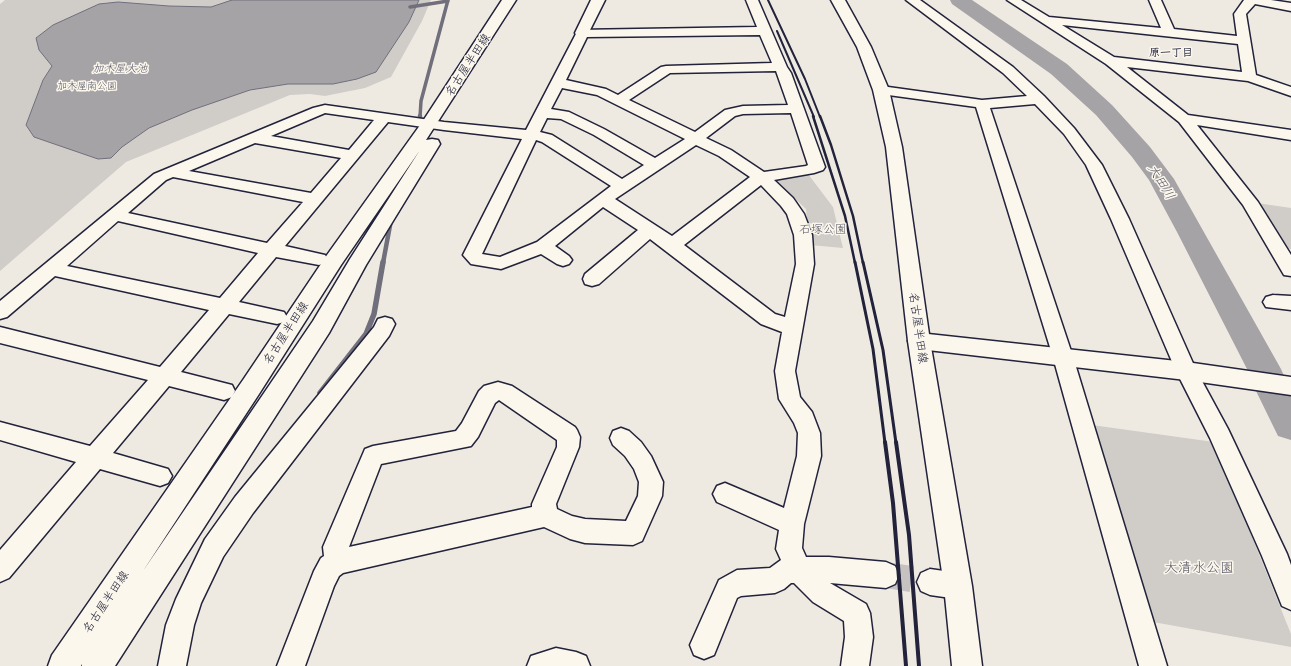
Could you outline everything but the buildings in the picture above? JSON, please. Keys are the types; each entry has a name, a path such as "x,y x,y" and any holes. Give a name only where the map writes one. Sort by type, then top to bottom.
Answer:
{"main road":[{"name":"名古屋半田線","path":"97,666 321,327 509,0"},
{"name":"名古屋半田線","path":"63,666 242,400 334,260 437,125 525,0"},
{"path":"582,33 598,0"},
{"name":"名古屋半田線","path":"838,0 864,47 882,90 894,147 919,341 958,586 967,666"},
{"path":"919,341 1186,371 1277,384"}],"street":[{"path":"672,245 761,177 808,170 817,166 784,73 764,31 752,0"},
{"path":"912,0 1008,70 1039,98 1069,131 1094,165 1120,219 1186,371 1220,436 1274,554 1291,597"},
{"path":"1013,0 1111,61 1184,119 1250,202 1291,270"},
{"path":"1154,0 1169,33"},
{"path":"1250,78 1240,14 1251,0 1291,7"},
{"path":"1045,20 1245,41"},
{"path":"764,31 582,33 559,83 472,255 477,260 501,263 543,246 604,199 695,139 734,111 797,109"},
{"path":"1111,61 1250,78 1291,92"},
{"path":"619,100 666,70 780,67"},
{"path":"559,83 601,92 695,139 725,152 761,177 775,189 787,202 795,214 803,235 805,264 785,370 790,399 804,419 808,433 809,456 792,524 789,549 799,570 822,593 857,613 859,637 855,666"},
{"path":"882,90 982,104 1039,98"},
{"path":"982,104 1062,357 1153,666"},
{"path":"0,312 151,183 170,172 325,109 437,125 532,135 547,138 623,186"},
{"path":"544,113 564,114 599,132 656,165"},
{"path":"4,558 95,458 166,376 384,118"},
{"path":"1184,119 1291,135"},
{"path":"254,138 353,155"},
{"path":"170,172 316,198"},
{"path":"604,199 672,245 768,319 793,328"},
{"path":"114,214 271,250 319,259"},
{"path":"592,279 649,230"},
{"path":"543,246 563,260"},
{"path":"52,269 277,318"},
{"path":"172,666 180,625 189,599 214,548 244,505 382,331 385,324"},
{"path":"0,335 224,391"},
{"path":"336,562 336,547 373,456 463,439 470,430 487,396 492,392 504,392 567,434 569,437 568,447 544,504 545,516"},
{"path":"0,431 160,476"},
{"path":"291,666 323,580 330,567 336,562 545,516 570,527 585,531 633,533 650,496 651,482 643,463 633,449 621,438"},
{"path":"725,494 792,524"},
{"path":"704,645 728,589 737,583 775,580 785,571 799,570 829,570 886,575"},
{"path":"930,582 958,586"},
{"path":"541,666 556,662 576,666"}],"green space":[{"name":"加木屋大池","path":"5,0 431,0 422,21 391,77 365,88 325,96 310,94 290,95 126,162 0,271 0,4"},
{"name":"石塚公園","path":"808,174 833,207 843,248 810,245 806,209 772,177"},
{"path":"1250,202 1291,208 1291,249 1276,247"},
{"name":"大清水公園","path":"1092,425 1214,442 1291,634 1291,647 1153,622"}],"water":[{"name":"加木屋大池","path":"232,0 419,0 409,22 376,72 357,79 333,84 288,84 250,90 192,110 149,128 122,147 111,158 98,159 34,137 26,125 43,80 52,66 39,50 36,38 53,25 99,4 118,2 169,6 211,7"}],"waterway":[{"name":"大田川","path":"959,0 1059,69 1104,110 1141,152 1161,179 1191,232 1264,369 1274,393 1291,425"},
{"path":"410,7 448,1"},
{"path":"420,117 421,101 448,1"},
{"path":"419,126 420,116"},
{"path":"383,263 391,220"},
{"path":"320,393 366,334 374,314 383,262"}],"tunnel":[{"path":"886,575 930,582"}],"railway":[{"path":"768,0 805,79 820,117"},
{"path":"777,31 814,117"},
{"path":"813,116 845,216 855,263"},
{"path":"820,116 831,145 853,216 863,263"},
{"path":"855,262 873,349 885,443"},
{"path":"863,262 883,350 896,443"},
{"path":"885,442 893,503 906,666"},
{"path":"896,442 909,535 919,666"}],"district":[{"name":"原一丁目","path":"1171,53"}],"park label":[{"name":"加木屋南公園","path":"87,86"}]}
